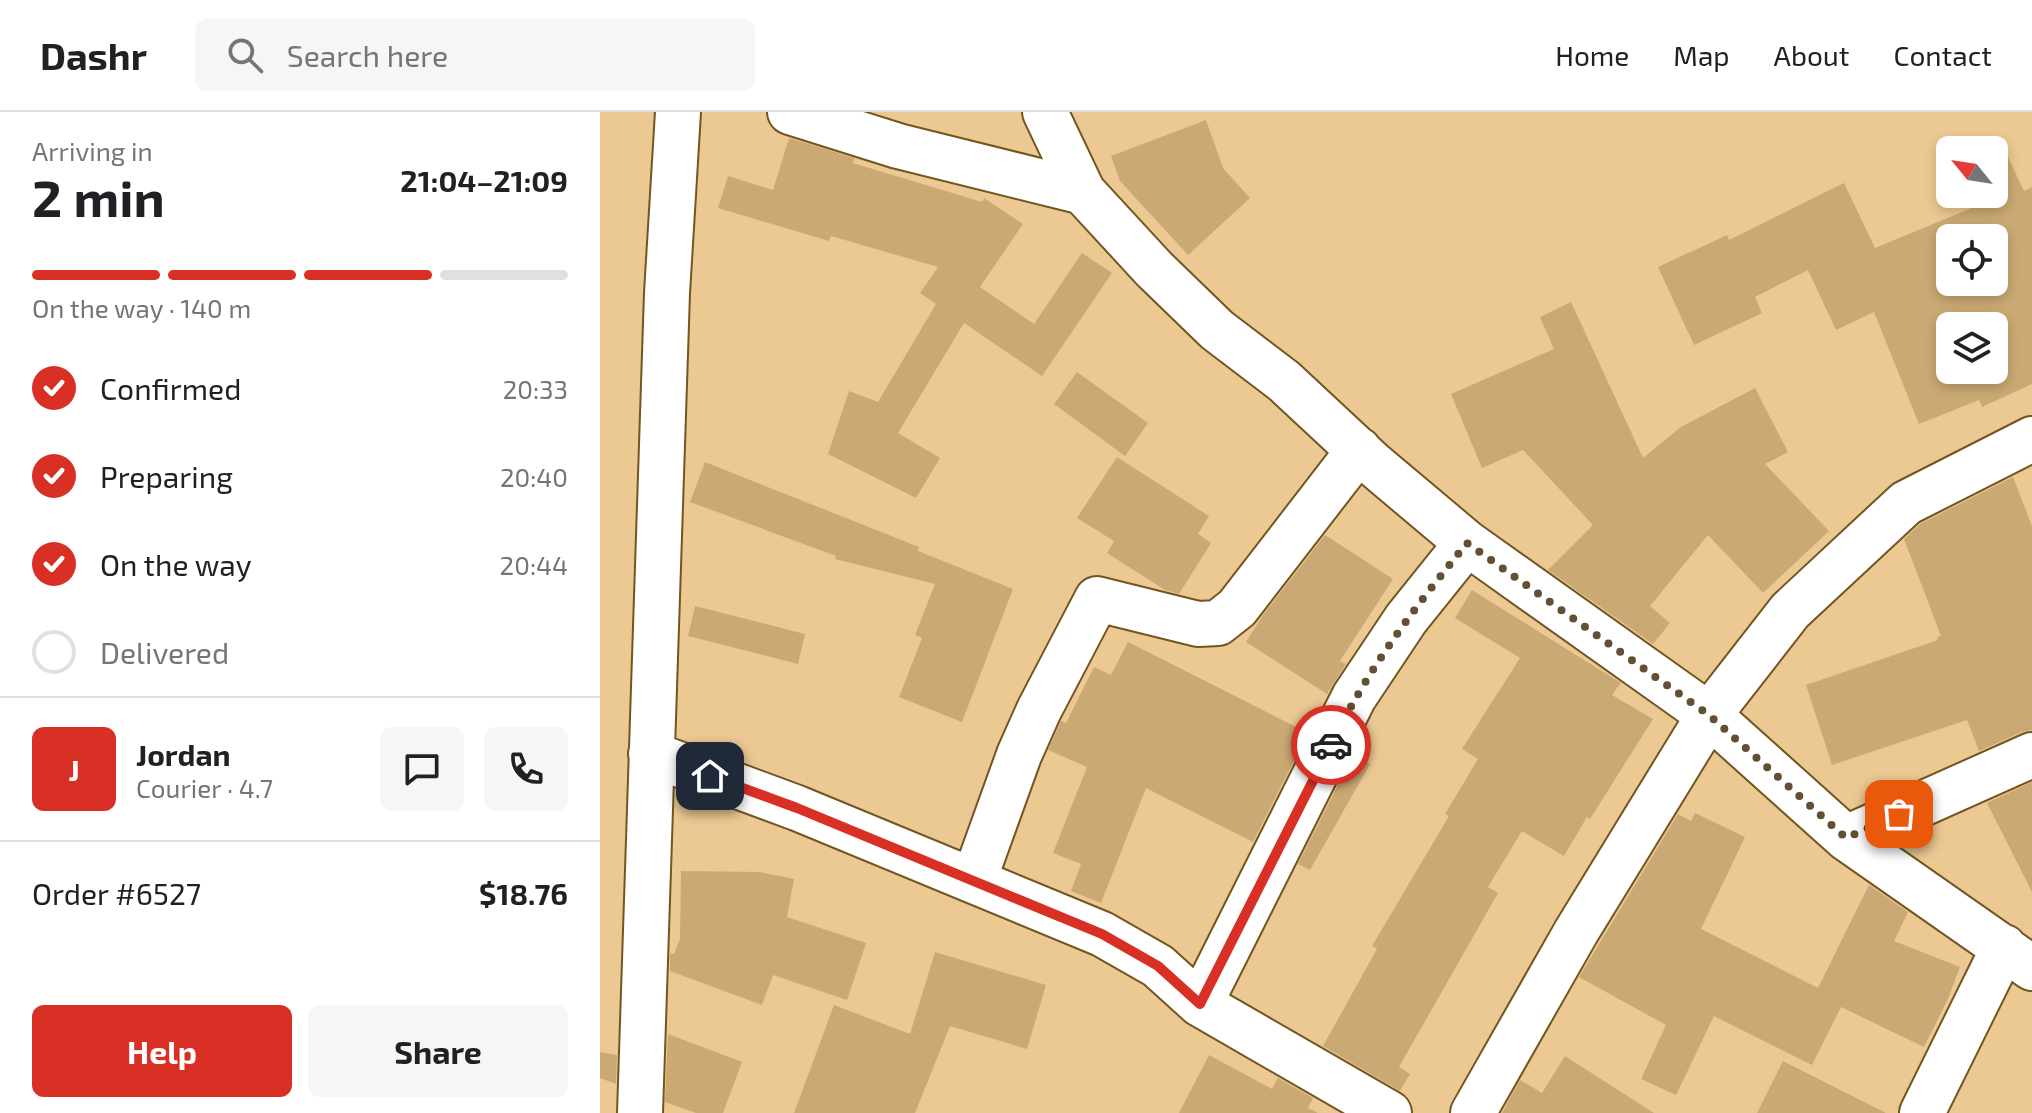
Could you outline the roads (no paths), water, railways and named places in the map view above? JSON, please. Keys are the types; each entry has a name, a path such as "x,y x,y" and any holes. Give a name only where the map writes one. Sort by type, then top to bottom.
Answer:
{"street":[{"path":"640,1113 667,293 678,112"},
{"path":"790,112 898,146 1083,192"},
{"path":"1045,112 1083,192 1154,269 1217,330 1284,381 1467,543 1709,715 1846,838 2018,957 1922,1113"},
{"path":"1473,1113 1576,932 1709,715 1790,611 1906,503 2032,439"},
{"path":"974,880 1019,755 1097,599 1198,624 1218,623 1237,608 1359,450"},
{"path":"1200,1004 1354,697 1406,619 1467,543"},
{"path":"651,754 797,808 1102,934 1158,966 1200,1004 1389,1113"},
{"path":"1846,838 2032,755"}]}
